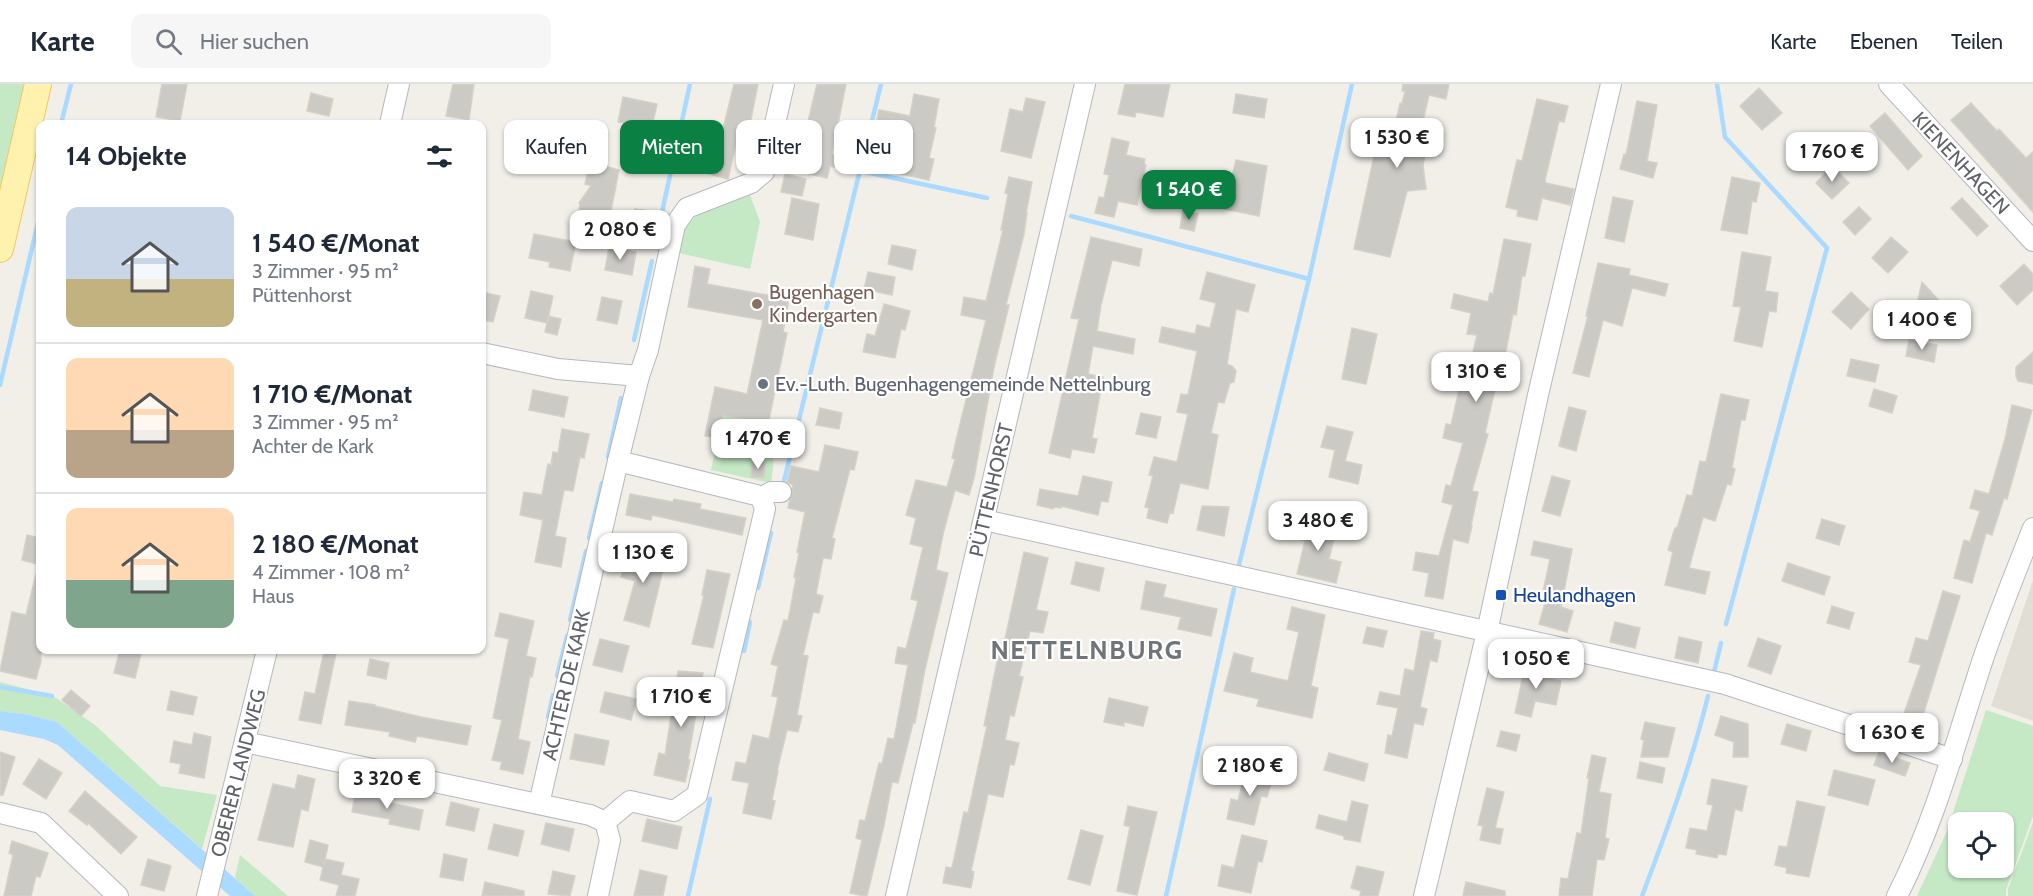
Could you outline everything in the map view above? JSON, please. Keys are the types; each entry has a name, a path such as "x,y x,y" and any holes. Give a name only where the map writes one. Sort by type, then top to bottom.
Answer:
{"main road":[{"path":"0,249 38,84"}],"street":[{"path":"391,120 399,84"},
{"name":"ACHTER DE KARK","path":"539,804 618,461 639,376 648,350 675,225 687,208 751,183 764,172 784,84"},
{"name":"PÜTTENHORST","path":"896,896 1085,84"},
{"path":"1424,896 1611,84"},
{"name":"KIENENHAGEN","path":"1888,84 2033,241"},
{"path":"486,354 558,369 639,376"},
{"path":"605,822 630,801 674,811 698,795 765,509 761,498 756,495 618,461"},
{"path":"761,498 771,492 781,492"},
{"path":"984,520 1725,684 1952,759"},
{"path":"1897,896 1918,851 1952,759 1984,656 2033,528"},
{"name":"OBERER LANDWEG","path":"209,890 266,654"},
{"path":"245,742 590,815 605,822 610,840 598,896"},
{"path":"0,813 41,823 118,896"}],"shaded area":[{"path":"2033,580 2033,721 1991,706"}],"green space":[{"path":"0,84 30,84 0,218"},
{"path":"750,195 760,222 750,269 679,253 683,230 696,216"},
{"path":"723,415 768,424 774,453 771,483 711,470"},
{"path":"0,682 53,696 95,725 160,786 217,795 202,849 57,722 0,711"},
{"path":"1986,710 2033,726 2033,816 2014,868 2014,812 1953,812"},
{"path":"2033,822 2033,896 2008,896"},
{"path":"1948,828 1948,878 2010,878 2006,896 1917,896"},
{"path":"240,855 288,896 255,896 235,878"}],"water":[{"path":"0,711 57,722 255,896 230,896 58,745 44,739 0,730"}],"building":[{"path":"162,84 187,84 180,120 156,117"},
{"path":"453,84 474,84 469,120 446,116"},
{"path":"734,84 758,84 751,120 736,120 736,144 728,179 709,174 724,174 724,125"},
{"path":"817,84 846,84 839,120 834,120 832,154 834,154 834,167 830,166 827,178 810,174 822,174 822,120 808,120"},
{"path":"1125,84 1170,84 1163,117 1136,112 1135,117 1118,114"},
{"path":"1403,84 1449,84 1446,99 1429,95 1423,121 1442,125 1439,137 1429,135 1423,165 1426,189 1407,191 1390,257 1354,249 1379,133 1393,136 1405,91 1402,91"},
{"path":"1759,88 1782,113 1762,130 1740,106"},
{"path":"311,93 333,99 329,116 307,111"},
{"path":"914,94 939,99 934,127 936,128 929,158 934,159 929,180 901,174 913,174 913,120 877,120 879,110 910,116"},
{"path":"1236,94 1267,99 1264,118 1233,113"},
{"path":"623,97 657,104 653,120 620,120 618,122"},
{"path":"1026,98 1045,102 1031,158 1001,151 1010,109 1023,112"},
{"path":"1537,99 1568,106 1564,122 1559,121 1545,180 1546,183 1574,189 1570,205 1542,198 1537,220 1517,216 1518,210 1506,207 1517,160 1522,161"},
{"path":"1637,101 1657,105 1647,161 1657,163 1653,178 1620,169 1624,154 1626,155"},
{"path":"1971,103 2026,158 2033,152 2033,212 1951,120"},
{"path":"1885,113 1922,156 1908,170 1870,126"},
{"path":"1112,138 1129,142 1126,155 1145,159 1144,164 1146,165 1137,205 1118,201 1114,217 1095,213 1099,197 1104,198 1109,175 1104,174"},
{"path":"1236,160 1267,166 1259,216 1224,209"},
{"path":"1832,166 1849,183 1832,199 1816,183"},
{"path":"608,167 619,170 607,231 576,224 579,203 591,186 585,184 587,174 608,174"},
{"path":"785,174 806,179 802,196 781,192"},
{"path":"1009,177 1032,182 1024,234 1006,305 1009,305 994,367 974,478 969,495 955,490 943,534 936,570 948,573 925,669 915,723 913,723 898,783 892,782 867,896 864,896 850,893 862,840 856,838 860,820 865,821 879,763 882,764 888,738 894,739 908,665 895,663 898,647 906,649 918,601 911,599 923,547 910,544 916,518 906,515 916,480 947,487 986,320 961,315 964,297 986,301 1003,230 1001,230 1008,194 1005,193"},
{"path":"1732,177 1760,183 1756,202 1752,201 1747,234 1721,230"},
{"path":"1613,197 1633,201 1624,242 1605,238"},
{"path":"792,198 819,204 813,240 785,234"},
{"path":"1962,198 1988,226 1977,236 1951,208"},
{"path":"1859,207 1871,219 1855,235 1843,222"},
{"path":"635,209 651,211 649,223 633,221"},
{"path":"1183,211 1198,214 1194,231 1180,228"},
{"path":"534,234 576,242 570,271 549,267 550,262 529,258"},
{"path":"1091,237 1142,249 1139,266 1112,260 1097,331 1135,339 1133,354 1093,346 1088,374 1103,377 1092,438 1097,439 1094,453 1072,449 1070,458 1049,453 1079,319 1071,318"},
{"path":"1891,237 1908,252 1888,273 1872,258"},
{"path":"1504,239 1531,244 1525,276 1522,276 1516,315 1513,314 1501,377 1498,376 1485,433 1488,434 1472,491 1478,492 1472,526 1468,543 1453,539 1443,599 1425,596 1429,573 1413,570 1416,552 1439,556 1453,505 1442,502 1446,485 1451,486 1463,443 1443,438 1446,424 1451,425 1460,386 1465,387 1477,335 1467,334 1471,313 1451,308 1454,294 1488,302 1490,293 1493,294"},
{"path":"892,245 916,250 912,270 888,264"},
{"path":"609,247 636,252 632,275 605,270"},
{"path":"1742,252 1771,257 1765,291 1778,293 1776,312 1769,311 1762,347 1734,341 1741,307 1733,306"},
{"path":"1598,263 1630,269 1629,275 1668,284 1665,296 1632,288 1622,326 1603,320 1589,377 1573,373 1588,316 1586,316"},
{"path":"2024,264 2033,274 2033,290 2017,305 2000,286"},
{"path":"695,266 710,269 707,284 789,299 783,332 787,333 768,424 723,415 718,438 705,436 715,387 747,394 763,320 688,307"},
{"path":"868,272 895,277 892,295 864,289"},
{"path":"1207,272 1255,285 1248,312 1236,309 1227,364 1236,371 1234,382 1230,383 1224,403 1218,402 1211,433 1218,435 1208,489 1180,483 1173,513 1170,512 1167,523 1147,518 1149,508 1145,507 1153,476 1149,475 1154,457 1177,462 1188,414 1177,412 1181,394 1188,395 1197,351 1159,342 1162,327 1195,334 1197,325 1210,328 1216,303 1200,299"},
{"path":"1922,282 1943,305 1927,320 1916,309"},
{"path":"531,291 553,296 549,316 561,319 557,335 545,332 547,323 525,318"},
{"path":"1851,292 1869,309 1851,329 1832,312"},
{"path":"486,293 500,296 493,322 486,321"},
{"path":"602,297 622,301 617,324 597,320"},
{"path":"884,304 910,311 905,330 901,329 895,358 863,352 867,334 875,336"},
{"path":"1352,328 1377,334 1366,384 1342,379"},
{"path":"1909,340 1937,345 1934,362 1906,356"},
{"path":"2033,352 2033,384 2018,381 2016,367"},
{"path":"1851,359 1879,365 1875,382 1847,376"},
{"path":"1874,389 1897,396 1892,413 1869,406"},
{"path":"533,390 568,397 564,417 529,410"},
{"path":"1721,394 1749,400 1745,420 1741,420 1731,485 1727,484 1715,521 1703,517 1689,568 1710,572 1705,594 1665,585 1673,552 1668,550 1687,495 1692,496 1700,461 1706,462"},
{"path":"2012,405 2032,410 2007,499 2004,498 1992,535 1986,533 1972,583 1954,578 1964,540 1970,542 1980,511 1970,508 1975,490 1989,494"},
{"path":"1569,407 1586,411 1576,451 1559,446"},
{"path":"820,408 842,413 839,429 816,425"},
{"path":"1141,413 1161,417 1156,438 1136,434"},
{"path":"1327,426 1353,432 1345,461 1362,465 1358,484 1329,477 1335,450 1321,447"},
{"path":"562,429 589,434 584,458 580,457 573,491 564,490 555,536 566,538 561,567 535,562 543,520 520,515 524,492 542,495 548,464 551,465 553,452 558,453"},
{"path":"825,445 858,452 854,470 850,469 832,538 835,539 831,559 823,558 816,594 823,596 819,613 813,612 803,655 808,656 797,715 802,716 798,732 787,730 777,771 771,819 743,813 749,783 732,780 736,762 746,764 753,735 769,739 778,697 772,696 778,666 771,664 784,620 788,621 805,512 788,508 793,485 787,482 791,466 819,472"},
{"path":"752,461 765,462 764,478 751,477"},
{"path":"1083,476 1112,482 1108,502 1101,501 1098,515 1061,506 1061,508 1054,507 1053,509 1037,505 1040,489 1078,496"},
{"path":"1552,476 1570,481 1560,516 1542,511"},
{"path":"630,494 673,502 674,499 701,504 700,509 746,518 742,535 652,515 651,520 626,515"},
{"path":"1202,506 1229,507 1224,536 1197,530"},
{"path":"1305,519 1337,526 1329,559 1341,562 1336,583 1297,574 1305,541 1300,539"},
{"path":"1822,519 1845,526 1839,545 1816,538"},
{"path":"27,535 36,537 36,564 22,560"},
{"path":"1534,541 1572,549 1561,607 1573,611 1567,632 1539,624 1548,593 1543,592 1550,559 1531,555"},
{"path":"628,548 666,557 649,627 624,620 635,581 621,577"},
{"path":"1024,552 1048,558 1036,610 1048,612 1043,633 1030,631 1019,676 1023,677 1014,716 1010,715 1005,740 1019,743 1014,765 1010,764 1003,797 988,794 971,871 974,872 971,888 943,883 946,867 952,868 964,812 968,813 987,726 984,726 998,657 1003,639 1005,639"},
{"path":"1076,562 1104,568 1099,591 1071,584"},
{"path":"1788,563 1830,577 1824,595 1782,581"},
{"path":"707,570 730,574 713,648 692,644 704,595 702,595"},
{"path":"36,574 36,654 41,654 41,661 36,679 0,671 12,612 26,615"},
{"path":"1146,581 1166,585 1163,597 1217,609 1211,636 1178,629 1181,617 1141,609"},
{"path":"1943,591 1960,596 1918,731 1900,725 1921,665 1909,662 1916,638 1928,641"},
{"path":"1832,606 1854,613 1849,629 1827,623"},
{"path":"1292,607 1325,615 1311,686 1318,688 1312,718 1257,706 1259,699 1224,691 1234,653 1253,658 1250,672 1288,681 1299,632 1287,629"},
{"path":"500,613 534,621 526,656 536,658 532,677 530,676 518,739 530,742 523,774 500,769 502,762 492,760 502,720 493,718 509,639 495,636"},
{"path":"1615,622 1640,628 1635,648 1610,642"},
{"path":"1367,627 1387,631 1383,647 1363,643"},
{"path":"1421,631 1434,633 1433,639 1441,641 1437,662 1430,660 1420,707 1427,709 1423,725 1414,723 1407,758 1385,753 1388,735 1392,736 1398,708 1377,704 1380,692 1400,696 1405,669 1414,671"},
{"path":"1679,637 1702,642 1698,663 1675,658"},
{"path":"1758,638 1781,646 1771,674 1748,666"},
{"path":"600,639 629,646 622,672 593,665"},
{"path":"119,654 141,654 135,678 114,673"},
{"path":"323,654 336,654 321,724 299,720 305,692 315,694"},
{"path":"370,659 389,663 386,679 367,675"},
{"path":"1526,662 1543,666 1541,677 1561,681 1556,705 1535,701 1531,717 1515,713"},
{"path":"678,671 703,673 685,782 654,775 659,753 665,755"},
{"path":"71,690 90,706 81,716 62,700"},
{"path":"171,691 197,697 193,715 167,710"},
{"path":"605,692 637,699 631,720 600,712"},
{"path":"1109,698 1148,707 1143,726 1124,722 1124,726 1104,722"},
{"path":"349,701 471,726 467,745 417,736 415,742 389,736 390,732 345,725"},
{"path":"1721,716 1748,724 1748,757 1733,757 1734,742 1715,735"},
{"path":"1645,722 1675,728 1668,757 1641,757 1644,740 1641,739"},
{"path":"1787,724 1811,731 1806,751 1781,744"},
{"path":"1501,731 1520,735 1516,751 1497,746"},
{"path":"194,733 211,737 204,778 179,773 181,764 170,762 174,741 192,745"},
{"path":"575,734 609,741 604,765 570,759"},
{"path":"0,752 15,757 3,795 0,795"},
{"path":"1879,752 1910,763 1905,776 1874,765"},
{"path":"1329,753 1368,764 1364,781 1324,770"},
{"path":"1592,755 1606,758 1599,792 1611,794 1605,838 1609,839 1604,860 1597,859 1592,896 1559,896 1561,878 1568,879 1577,833 1581,834"},
{"path":"39,759 62,773 46,799 23,784"},
{"path":"1640,762 1665,768 1662,783 1637,778"},
{"path":"1246,769 1273,776 1267,797 1261,796 1254,825 1227,819 1231,799 1238,801"},
{"path":"1834,770 1875,780 1868,805 1828,795"},
{"path":"298,775 315,779 308,811 301,809 293,847 258,840 273,784 295,789"},
{"path":"1712,779 1747,786 1742,811 1735,809 1726,855 1718,854 1717,858 1696,854 1697,850 1686,848 1690,828 1707,831 1713,805 1707,804"},
{"path":"1487,788 1504,792 1495,828 1503,829 1500,844 1480,840 1483,826 1478,825"},
{"path":"356,789 379,793 378,800 423,810 419,830 389,824 390,819 352,812"},
{"path":"85,791 137,837 121,854 88,823 87,825 69,811"},
{"path":"1352,801 1368,805 1360,842 1344,839 1344,836 1316,828 1319,815 1347,822"},
{"path":"1797,801 1825,807 1809,877 1786,873 1787,868 1775,865 1779,846 1787,847"},
{"path":"451,802 479,809 474,831 446,825"},
{"path":"1128,806 1157,812 1137,895 1117,891 1130,827 1124,825"},
{"path":"647,819 682,827 677,849 642,841"},
{"path":"546,823 574,829 569,851 541,844"},
{"path":"494,824 524,831 518,856 488,849"},
{"path":"1081,830 1103,836 1090,885 1068,879"},
{"path":"1242,835 1267,841 1262,862 1258,861 1251,893 1218,886 1222,865 1234,868"},
{"path":"310,840 328,845 325,859 344,863 341,875 359,879 355,896 336,896 339,885 320,880 323,867 305,862"},
{"path":"12,841 48,853 40,877 36,876 31,896 4,896 13,855 9,853"},
{"path":"444,854 467,859 463,881 440,877"},
{"path":"148,859 171,866 164,891 141,885"},
{"path":"1357,866 1384,872 1378,896 1360,896 1361,891 1351,888"},
{"path":"640,870 667,876 663,896 634,896"},
{"path":"553,871 575,876 570,896 548,894"},
{"path":"485,882 524,891 524,896 482,896"},
{"path":"1466,882 1505,891 1505,896 1463,896"}],"waterway":[{"path":"62,120 71,84"},
{"path":"657,235 690,84"},
{"path":"784,481 881,84"},
{"path":"1071,216 1309,279 1352,84"},
{"path":"1717,84 1725,137 1827,248 1726,624"},
{"path":"875,174 987,198"},
{"path":"0,385 36,231"},
{"path":"634,340 652,261"},
{"path":"1239,565 1309,279"},
{"path":"608,457 621,398"},
{"path":"589,538 602,483"},
{"path":"758,588 771,533"},
{"path":"570,620 586,551"},
{"path":"1166,896 1234,589"},
{"path":"744,651 750,622"},
{"path":"557,676 567,636"},
{"path":"1714,672 1721,643"},
{"path":"0,687 52,696"},
{"path":"548,717 553,695"},
{"path":"1642,896 1686,772 1708,696"},
{"path":"688,896 710,799"}],"place":[{"name":"Bugenhagen Kindergarten","path":"757,304"},
{"name":"Ev.-Luth. Bugenhagengemeinde Nettelnburg","path":"763,384"},
{"name":"Heulandhagen","path":"1501,595"}],"district":[{"name":"NETTELNBURG","path":"1087,650"}]}
